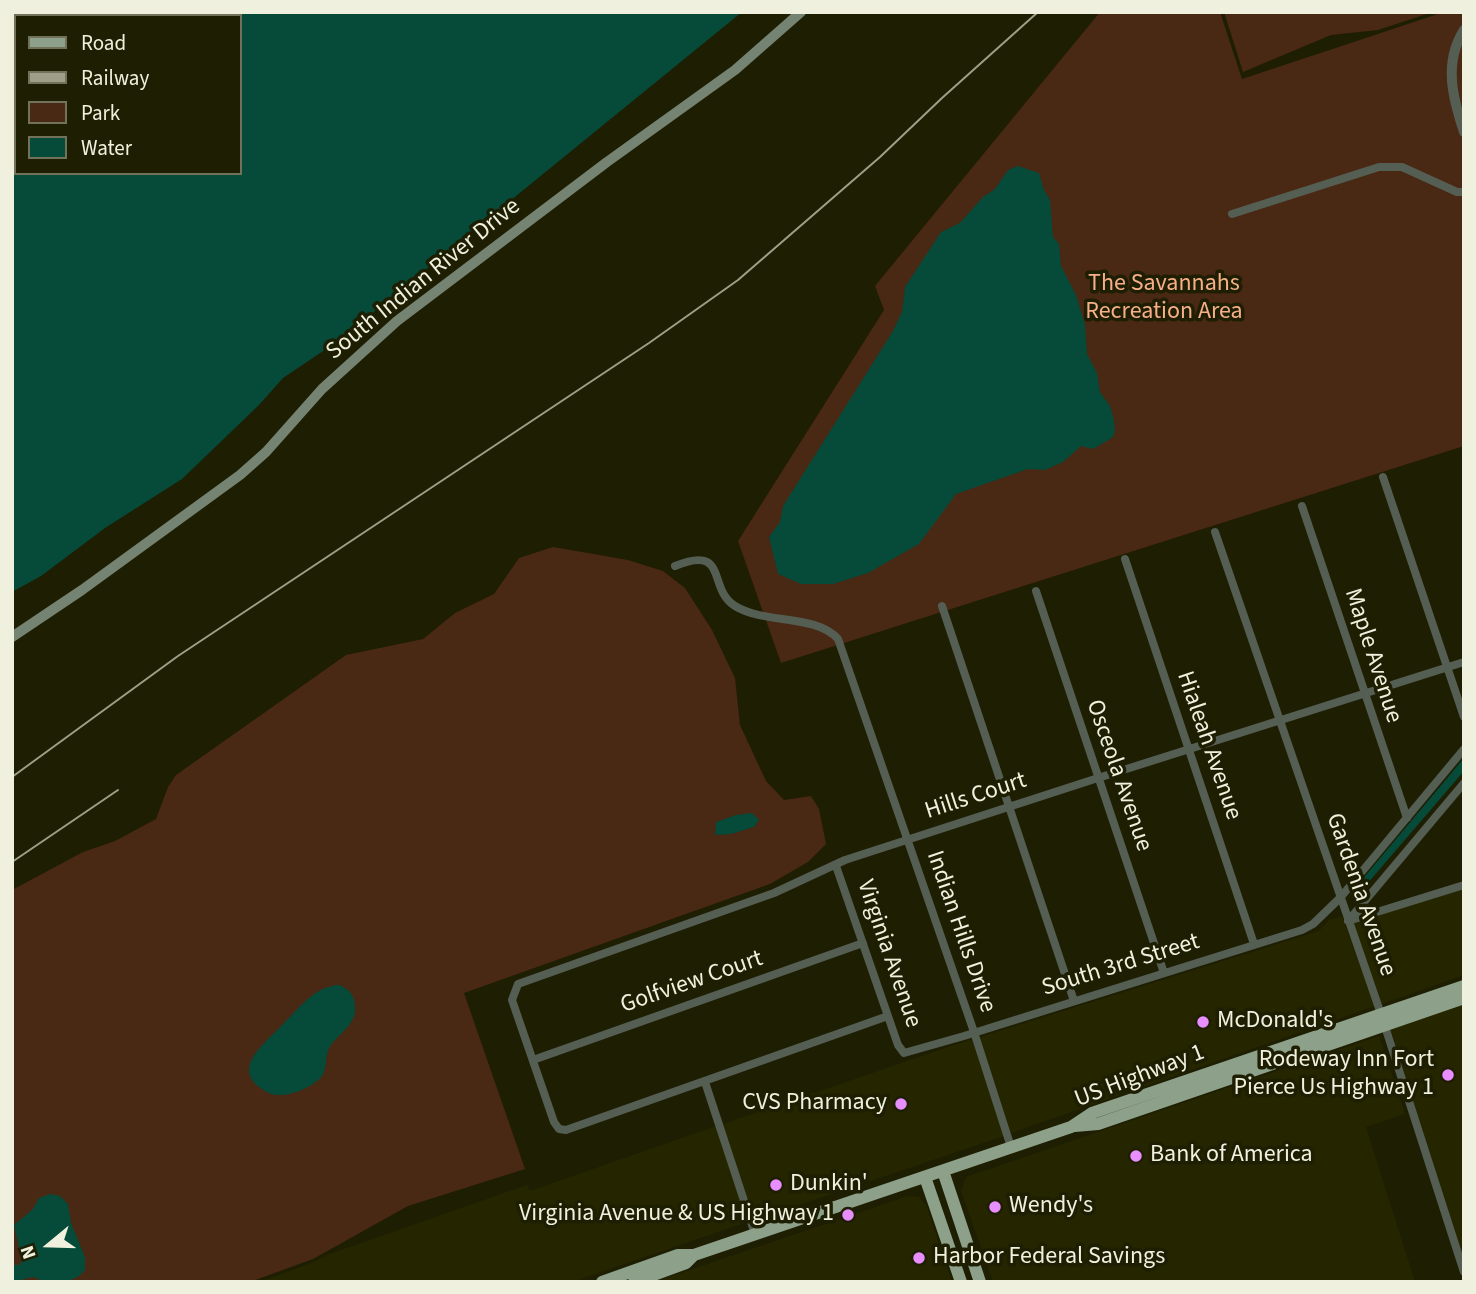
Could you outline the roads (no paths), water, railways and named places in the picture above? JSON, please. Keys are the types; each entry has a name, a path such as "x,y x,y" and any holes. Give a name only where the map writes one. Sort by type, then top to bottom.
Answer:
{"main road":[{"name":"South Indian River Drive","path":"12,637 240,475 266,453 322,389 397,321 607,162 735,70 801,12"},
{"name":"US Highway 1","path":"602,1282 678,1255 694,1255 1071,1127 1098,1124 1219,1083 1464,986"},
{"name":"US Highway 1","path":"1071,1127 1093,1113 1262,1055 1464,998"},
{"path":"1249,1072 1252,1064 1262,1055"},
{"path":"1219,1083 1236,1064"},
{"path":"943,1171 980,1282"},
{"path":"925,1177 961,1282"},
{"name":"US Highway 1","path":"634,1282 686,1263 694,1255"}],"street":[{"path":"1464,30 1451,63 1452,97 1464,132"},
{"path":"1232,214 1379,167 1402,167 1457,192 1464,192"},
{"path":"1383,477 1464,717"},
{"name":"Maple Avenue","path":"1302,506 1407,818"},
{"name":"Gardenia Avenue","path":"1215,532 1383,1020 1464,1272"},
{"name":"Hialeah Avenue","path":"1125,559 1254,944"},
{"name":"Indian Hills Drive","path":"675,566 696,560 705,561 713,566 725,595 734,606 755,614 820,627 831,631 838,639 1012,1147"},
{"name":"Osceola Avenue","path":"1036,591 1164,973"},
{"path":"942,607 1074,1001"},
{"name":"Hills Court","path":"533,1060 512,1000 518,984 774,893 845,860 1464,662"},
{"name":"South 3rd Street","path":"904,1053 1302,930 1313,924 1340,898 1464,750"},
{"path":"1348,921 1464,783"},
{"name":"Virginia Avenue","path":"836,866 898,1045 904,1053"},
{"path":"1348,921 1464,885"},
{"path":"1362,902 1369,914"},
{"name":"Golfview Court","path":"533,1060 863,943"},
{"path":"533,1060 554,1122 559,1129 566,1130 888,1016"},
{"path":"705,1082 755,1234"}],"water":[{"path":"12,12 742,12 338,341 283,378 259,405 182,479 105,528 41,576 12,592"},
{"path":"1018,166 1039,173 1050,200 1053,237 1059,244 1061,266 1076,295 1085,325 1087,354 1097,373 1100,392 1110,406 1114,420 1115,432 1112,438 1093,449 1081,446 1063,462 1045,470 1028,469 956,494 919,544 868,573 833,584 801,584 778,574 769,537 780,522 783,506 893,331 902,312 905,287 941,232 960,223 983,197 995,189 1008,170"},
{"path":"1464,758 1464,771 1355,898 1350,894"},
{"path":"752,813 759,820 754,827 731,834 715,835 716,822"},
{"path":"340,985 352,995 354,1015 349,1026 329,1049 322,1076 305,1088 290,1094 275,1095 257,1085 250,1077 249,1068 252,1059 265,1042 314,994 322,989"},
{"path":"50,1194 60,1196 68,1204 71,1223 85,1257 85,1270 67,1281 53,1282 33,1277 12,1282 12,1265 19,1265 22,1261 14,1225 33,1209 39,1198"}],"railway":[{"path":"12,777 178,656 649,343 738,280 880,157 1038,12"},
{"path":"12,862 118,790"}],"place":[{"name":"McDonald's","path":"1203,1022"},
{"name":"Rodeway Inn Fort Pierce Us Highway 1","path":"1448,1075"},
{"name":"CVS Pharmacy","path":"901,1104"},
{"name":"Bank of America","path":"1136,1156"},
{"name":"Dunkin'","path":"776,1185"},
{"name":"Wendy's","path":"995,1207"},
{"name":"Virginia Avenue & US Highway 1","path":"848,1215"},
{"name":"Harbor Federal Savings","path":"919,1258"}],"park label":[{"name":"The Savannahs Recreation Area","path":"1164,299"}]}
